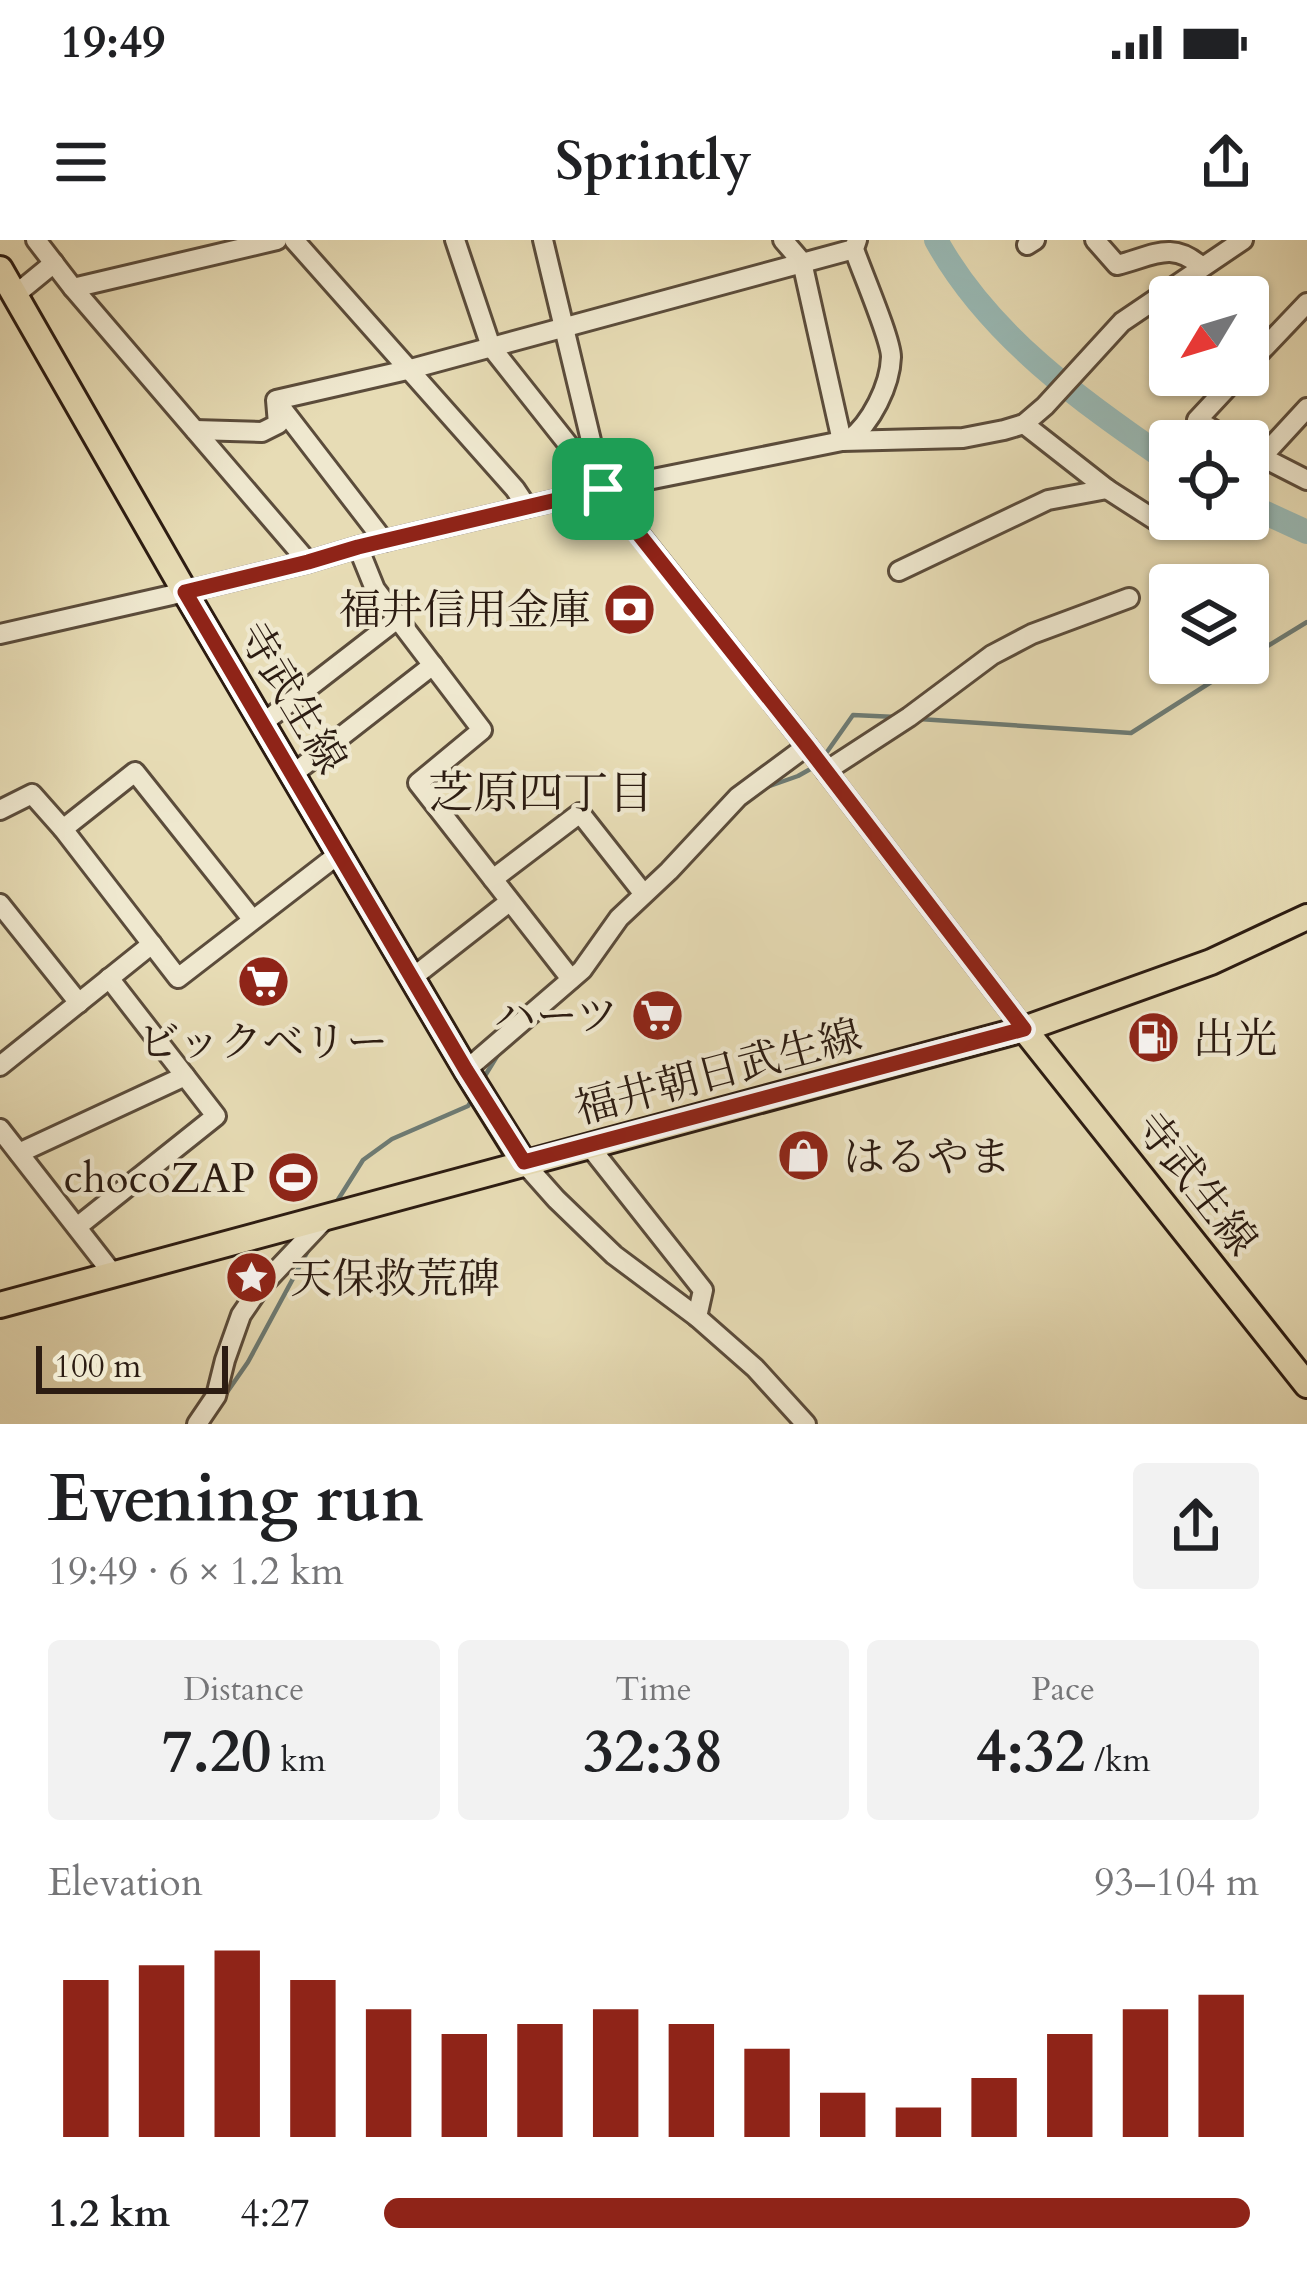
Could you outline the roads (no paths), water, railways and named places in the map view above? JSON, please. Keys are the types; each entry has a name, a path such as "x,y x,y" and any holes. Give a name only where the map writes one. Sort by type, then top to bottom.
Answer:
{"main road":[{"name":"寺武生線","path":"0,269 185,592 524,1162"},
{"name":"福井朝日武生線","path":"0,1305 1024,1029 1210,962 1307,917"},
{"name":"寺武生線","path":"1024,1029 1307,1385"}],"street":[{"path":"36,240 308,562"},
{"path":"73,288 277,240"},
{"path":"294,240 527,507"},
{"path":"455,240 491,347 1024,1029"},
{"path":"543,240 603,489"},
{"path":"783,240 802,262 845,441"},
{"path":"1095,240 1117,265 1166,245 1178,245 1202,266"},
{"path":"0,634 603,489 845,441 962,438 1024,424 1121,322 1244,240"},
{"path":"276,400 407,370 855,244 892,354 884,388 860,431 845,441"},
{"path":"15,295 53,263"},
{"path":"1269,343 1307,302"},
{"path":"1197,420 1219,396"},
{"path":"195,430 262,432 278,424 276,400"},
{"path":"276,400 384,541"},
{"path":"1269,442 1307,408"},
{"path":"1024,424 1149,515"},
{"path":"1269,461 1307,480"},
{"path":"898,571 1048,500 1107,489"},
{"path":"358,547 375,589 482,730 418,783 571,979"},
{"path":"826,771 992,655 1032,634 1129,598"},
{"path":"263,723 397,620"},
{"path":"293,774 433,665"},
{"path":"466,1070 582,970 619,918 738,797 807,746"},
{"path":"63,829 136,772 251,919"},
{"path":"2,804 32,794 178,978 340,853"},
{"path":"493,879 580,813 644,892"},
{"path":"412,978 509,902"},
{"path":"0,904 79,1003"},
{"path":"0,941 19,927"},
{"path":"0,1066 152,944"},
{"path":"77,1226 216,1116 109,978"},
{"path":"112,1274 8,1144 185,1076"},
{"path":"590,1147 703,1289 697,1317"},
{"path":"524,1162 614,1255 697,1317 806,1424"},
{"path":"197,1424 216,1396 242,1315 258,1290 328,1216"}],"waterway":[{"path":"936,240 957,274 1010,336 1071,390 1149,447"},
{"path":"1269,515 1307,532"},
{"path":"1269,645 1307,622"},
{"path":"919,719 1131,733 1208,684"},
{"path":"822,759 853,715 896,717"},
{"path":"764,788 814,767"},
{"path":"571,991 600,960"},
{"path":"483,1079 499,1053"},
{"path":"334,1206 363,1160 392,1139 468,1106 472,1100"},
{"path":"223,1398 248,1362 310,1247"}],"place":[{"name":"福井信用金庫","path":"630,609"},
{"name":"ビックベリー","path":"263,982"},
{"name":"ハーツ","path":"657,1015"},
{"name":"出光","path":"1154,1038"},
{"name":"はるやま","path":"804,1156"},
{"name":"chocoZAP","path":"294,1177"},
{"name":"天保救荒碑","path":"251,1278"}],"district":[{"name":"芝原四丁目","path":"541,792"}]}
